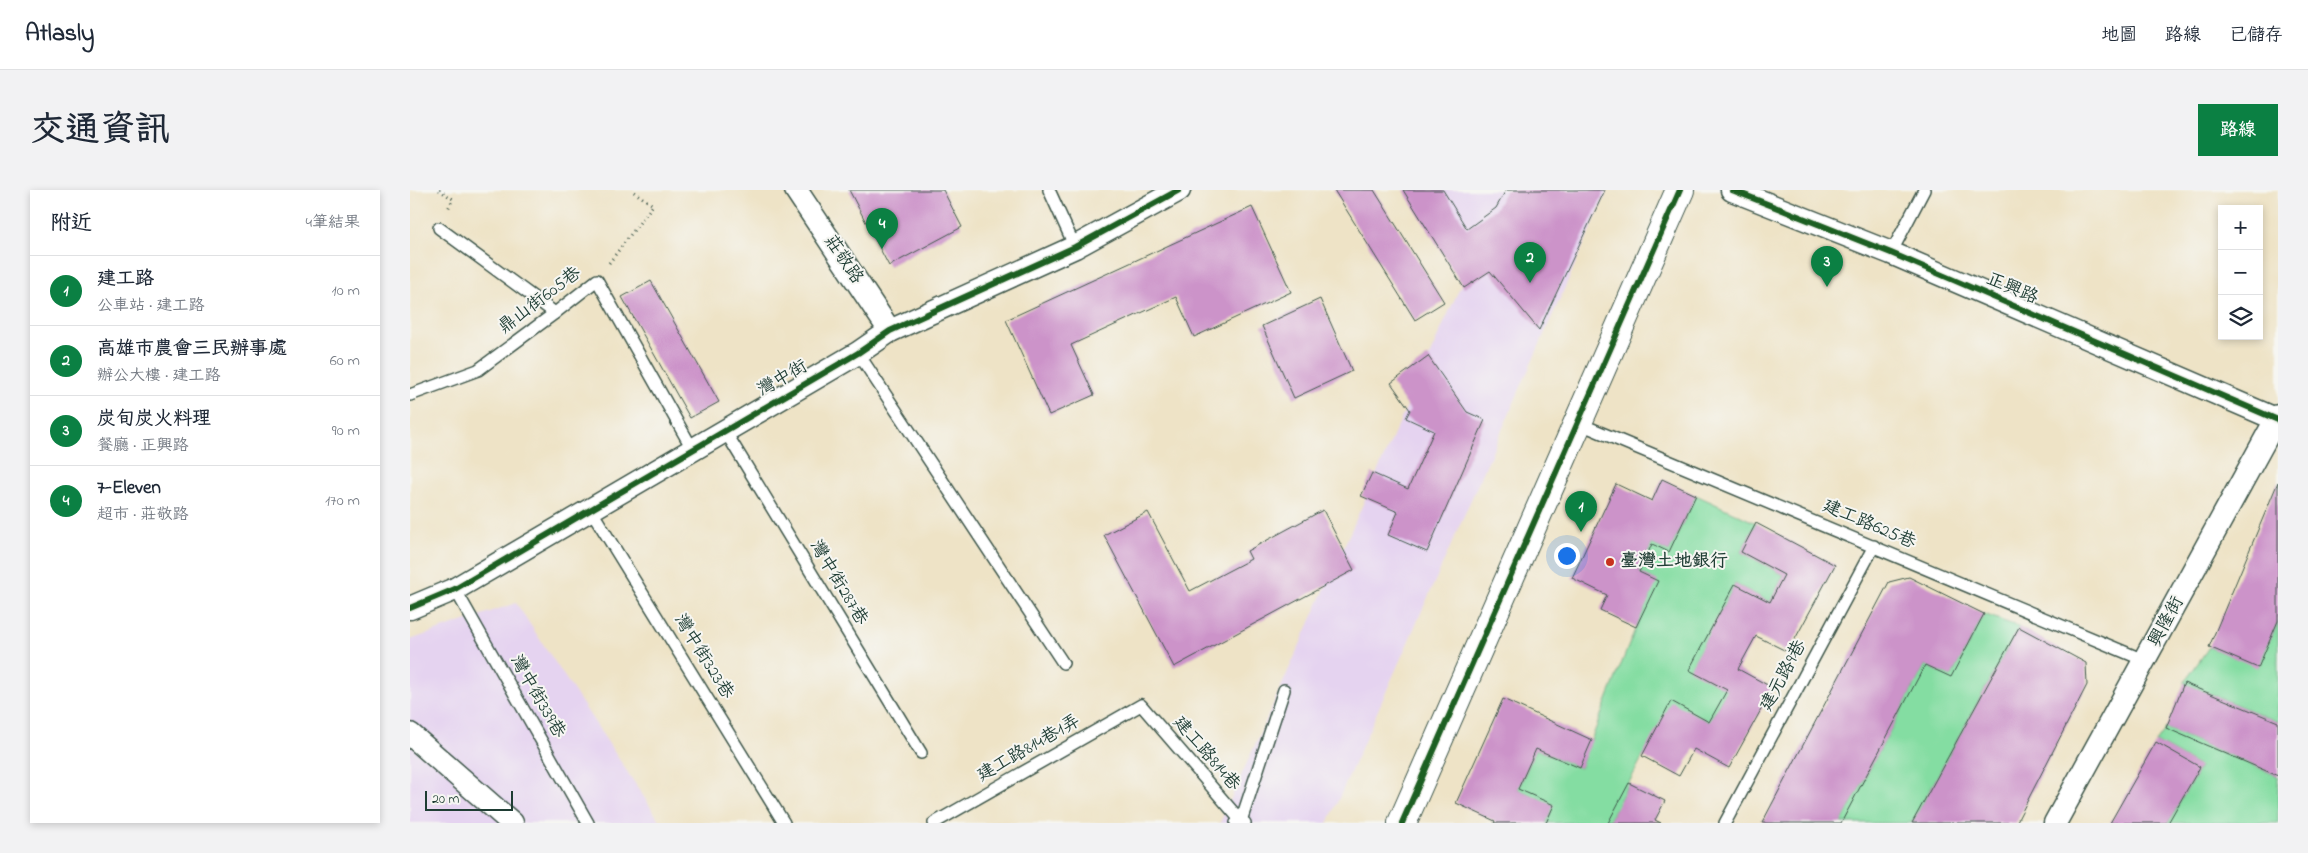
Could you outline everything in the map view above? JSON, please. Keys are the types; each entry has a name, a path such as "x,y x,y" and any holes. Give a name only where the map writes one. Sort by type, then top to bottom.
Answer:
{"street":[{"name":"莊敬路","path":"796,190 890,331"},
{"name":"灣中街","path":"410,608 455,588 591,510 858,353 890,331 1075,247 1179,190"},
{"path":"1402,823 1680,190"},
{"name":"正興路","path":"1732,190 1891,253 2278,418"},
{"name":"興隆街","path":"2055,823 2146,661 2278,418"},
{"path":"410,734 512,823"}],"lane":[{"path":"1049,190 1075,247"},
{"path":"1891,253 1924,190"},
{"path":"439,228 555,313"},
{"name":"鼎山街605巷","path":"410,396 478,370 597,280 692,450"},
{"path":"858,353 1063,663"},
{"name":"建工路625巷","path":"1578,423 2146,661"},
{"name":"灣中街287巷","path":"724,431 921,752"},
{"name":"灣中街323巷","path":"591,510 784,823"},
{"name":"建元路9巷","path":"1725,823 1874,546"},
{"name":"灣中街339巷","path":"455,588 588,823"},
{"path":"1241,822 1284,690"},
{"name":"建工路814巷","path":"1141,706 1241,822"},
{"name":"建工路814巷1弄","path":"934,823 1141,706"}],"path":[{"path":"597,280 653,205 631,190"}],"shaded area":[{"path":"1427,190 1608,190 1328,823 1220,823 1470,265"},
{"path":"516,603 661,823 410,823 410,640"}],"green space":[{"path":"1696,495 1756,523 1741,552 1784,575 1770,602 1735,584 1690,669 1727,690 1709,722 1671,702 1608,823 1546,823 1553,805 1518,789 1536,749 1580,768 1636,627 1657,581 1639,572 1652,544 1669,552"},
{"path":"1984,614 2019,627 1912,823 1841,823 1925,665 1951,677"},
{"path":"2278,621 2278,722 2184,683 2209,647 2258,667"},
{"path":"2166,728 2278,776 2278,823 2168,823 2200,767 2156,742"}],"building":[{"path":"849,190 943,190 962,227 889,266"},
{"path":"1334,190 1374,190 1444,302 1415,320"},
{"path":"1403,190 1443,190 1467,229 1496,208 1506,190 1605,190 1539,330 1490,271 1464,288"},
{"path":"1252,207 1291,292 1194,337 1176,297 1071,345 1094,395 1049,415 1006,320"},
{"path":"651,281 719,402 690,418 622,297"},
{"path":"1320,299 1352,371 1294,398 1262,326"},
{"path":"1428,356 1467,412 1485,420 1427,552 1388,535 1398,512 1361,496 1372,473 1408,489 1434,431 1406,418 1410,410 1391,383"},
{"path":"1662,479 1696,495 1669,552 1652,544 1639,572 1658,581 1636,627 1600,610 1607,595 1572,578 1616,484 1652,501"},
{"path":"2278,482 2278,621 2258,668 2209,647"},
{"path":"1323,510 1354,570 1174,667 1104,535 1148,512 1190,591 1251,559 1247,551"},
{"path":"1756,523 1835,565 1788,652 1756,636 1738,669 1773,688 1729,768 1694,749 1679,776 1642,756 1671,701 1709,722 1727,690 1689,670 1735,584 1770,602 1784,575 1741,552"},
{"path":"1909,577 1984,614 1951,677 1925,665 1841,823 1762,823 1889,582"},
{"path":"2019,627 2086,663 2087,685 2016,823 1912,823"},
{"path":"2184,683 2278,722 2278,776 2166,728"},
{"path":"1503,699 1592,740 1580,768 1536,749 1518,789 1554,805 1546,823 1494,823 1495,821 1456,803"},
{"path":"2156,742 2200,767 2168,823 2110,823"},
{"path":"1629,783 1665,801 1655,820 1661,823 1608,823"}],"cycle path":[{"path":"410,608 455,589 858,353 890,331 1075,247 1179,190"},
{"path":"1402,823 1680,190"},
{"path":"1732,190 1891,253 2278,420"}],"place":[{"name":"7-Eleven","path":"882,249"},
{"name":"高雄市農會三民辦事處","path":"1530,283"},
{"name":"炭旬炭火料理","path":"1827,287"},
{"name":"建工路","path":"1581,532"},
{"name":"臺灣土地銀行","path":"1610,562"}]}
